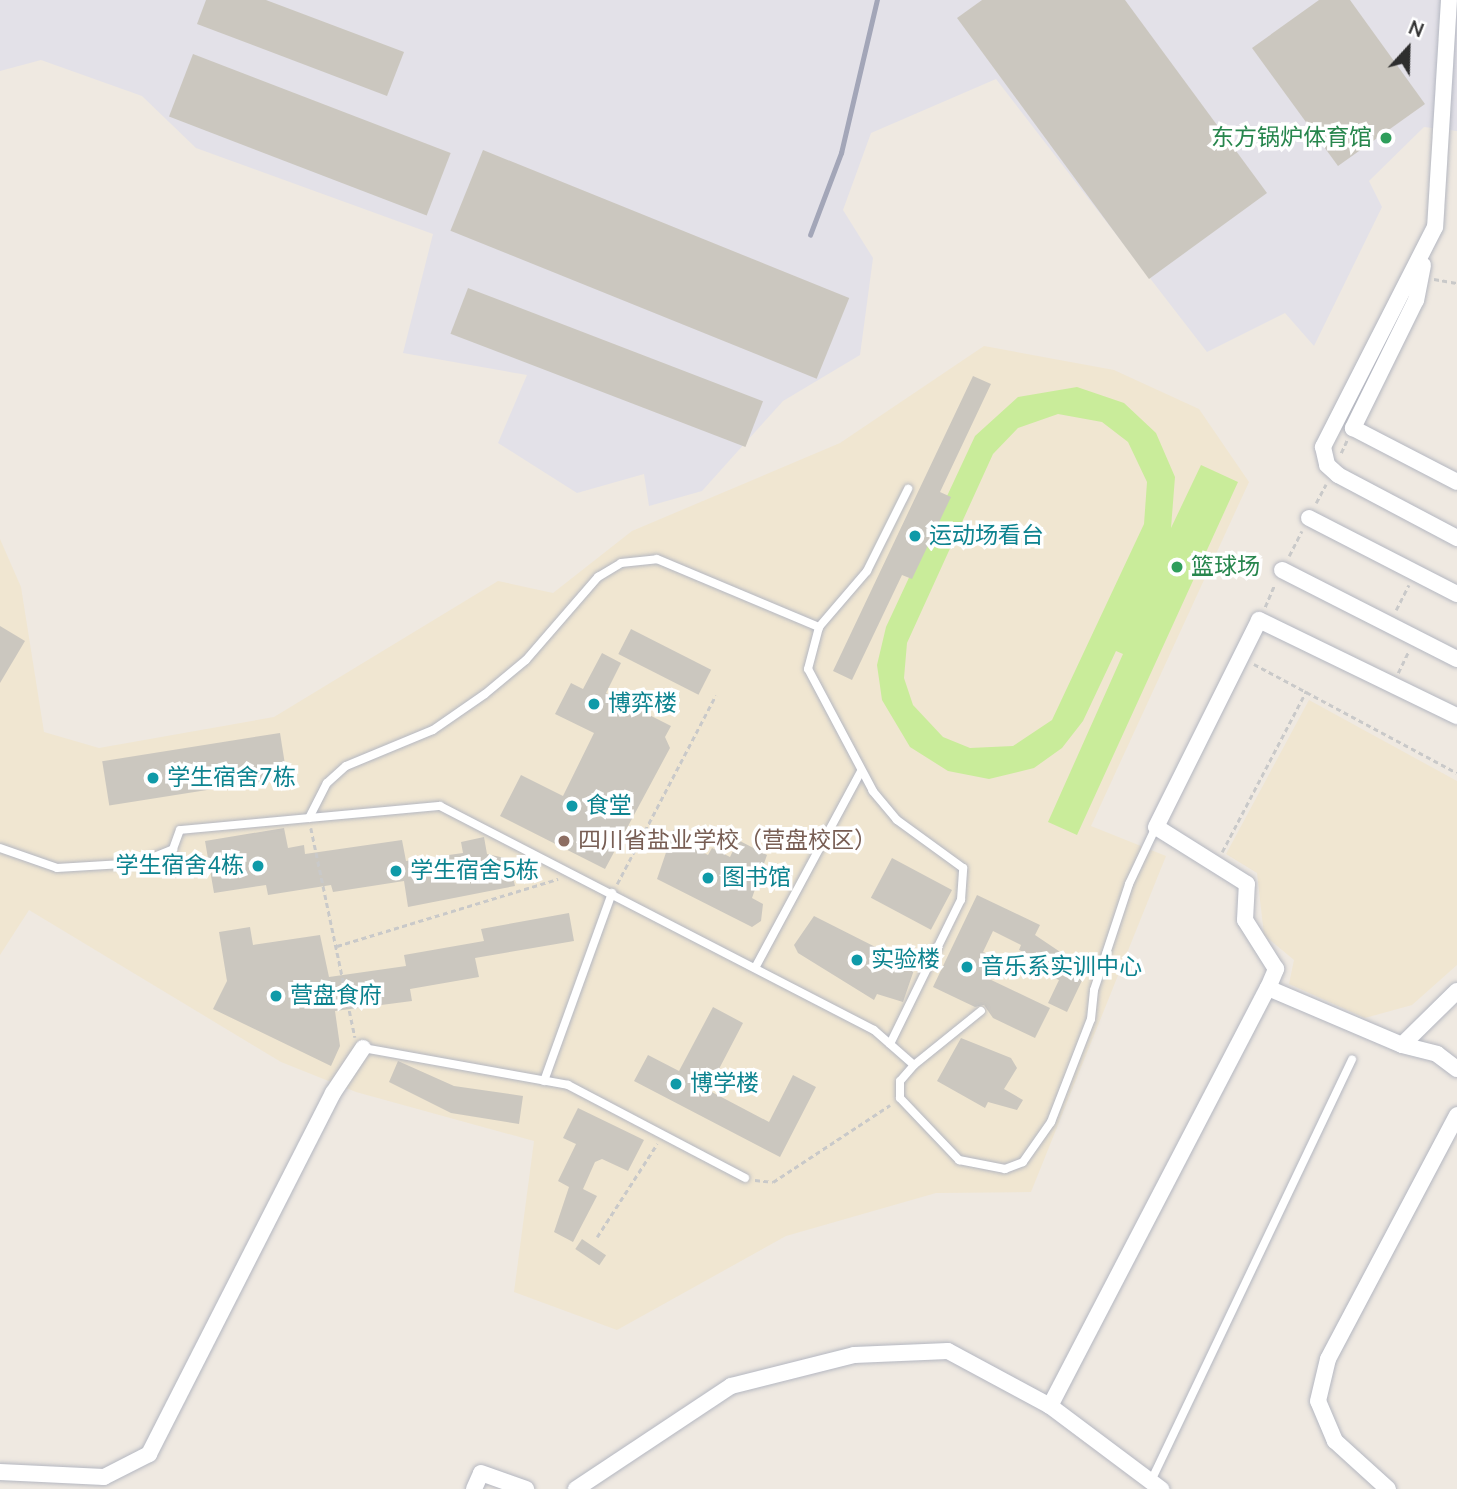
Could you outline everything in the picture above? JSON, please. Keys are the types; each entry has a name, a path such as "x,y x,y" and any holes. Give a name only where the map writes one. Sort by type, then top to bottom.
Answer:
{"street":[{"path":"1448,0 1435,227 1323,447 1333,470 1457,538"},
{"path":"1426,248 1416,300 1353,428 1457,482"},
{"path":"1309,518 1457,594"},
{"path":"1282,570 1457,659"},
{"path":"1050,1406 1276,969 1245,920 1247,884 1217,861 1156,827 1259,620 1457,716"},
{"path":"1268,988 1402,1045 1437,1054 1457,1069"},
{"path":"1402,1045 1457,991"},
{"path":"0,1472 104,1477 149,1454 333,1093 363,1048"},
{"path":"1388,1489 1335,1441 1318,1401 1328,1359 1457,1115"},
{"path":"576,1489 732,1386 854,1355 948,1351 1050,1406 1156,1485"},
{"path":"474,1489 481,1473 526,1489"}],"lane":[{"path":"890,1044 914,1006 966,883 963,867 897,820 861,771 808,669 819,626 867,571 908,489"},
{"path":"309,818 327,783 346,766 432,730 485,694 526,660 598,577 621,563 657,559 819,626"},
{"path":"755,968 861,771"},
{"path":"0,848 57,867 139,863 173,849 180,830 440,806 755,968 890,1044 915,1065"},
{"path":"981,1011 915,1065 901,1081 901,1098 959,1160 1005,1169 1023,1162 1051,1122 1083,1045 1129,884 1156,827"},
{"path":"544,1081 612,893"},
{"path":"363,1048 568,1085 745,1178"},
{"path":"1156,1485 1352,1059"}],"path":[{"path":"1420,277 1457,283"},
{"path":"1259,620 1353,428"},
{"path":"1389,625 1416,573"},
{"path":"1392,685 1416,638"},
{"path":"1242,654 1457,773"},
{"path":"1217,861 1306,691"},
{"path":"612,893 716,695"},
{"path":"309,818 337,946 351,1031 363,1048"},
{"path":"337,946 574,874"},
{"path":"745,1178 773,1182 901,1098"},
{"path":"597,1237 663,1135"}],"shaded area":[{"path":"0,0 1457,0 1457,131 1424,127 1369,181 1382,207 1314,346 1285,313 1207,352 996,79 871,133 843,210 873,258 860,355 783,401 702,491 649,506 644,474 577,493 498,443 527,375 403,353 433,234 196,148 142,96 41,60 0,71"},
{"name":"四川省盐业学校（营盘校区）","path":"984,346 1114,370 1199,409 1249,482 1091,826 1166,856 1031,1192 936,1193 786,1236 617,1330 514,1292 534,1141 356,1092 281,1062 29,910 0,955 0,539 21,587 44,732 99,748 274,717 498,581 553,593 632,531 840,443"},
{"path":"1309,700 1457,781 1457,965 1412,1005 1365,1018 1289,984 1294,960 1264,935 1257,873 1226,854"}],"green space":[{"path":"1077,387 1124,403 1156,433 1175,477 1171,528 1201,465 1238,482 1077,835 1048,822 1123,654 1116,651 1083,721 1062,748 1034,768 989,779 948,771 910,747 882,700 877,665 886,627 975,436 1018,397","holes":["1058,414 1102,422 1128,442 1147,482 1144,524 1052,720 1013,746 970,748 943,737 913,705 904,678 907,643 993,454 1018,428"]}],"building":[{"path":"206,0 266,0 404,52 387,96 197,24"},
{"path":"982,0 1125,0 1267,193 1149,279 957,18"},
{"path":"1319,0 1350,0 1425,104 1338,166 1252,48"},
{"path":"193,54 451,153 427,215 169,117"},
{"path":"483,150 849,298 817,379 450,231"},
{"path":"468,288 763,401 745,447 450,334"},
{"name":"运动场看台","path":"973,376 991,384 940,492 951,497 912,579 902,575 852,680 833,671"},
{"path":"0,626 25,641 0,683"},
{"path":"631,629 711,670 698,695 618,654"},
{"path":"602,653 621,663 606,693 671,726 665,737 670,748 605,869 500,816 521,775 563,796 594,733 555,714 571,683 583,689"},
{"path":"280,733 287,777 109,806 102,761"},
{"name":"图书馆","path":"675,826 692,834 687,844 708,855 712,848 730,857 738,840 767,855 752,898 763,904 761,921 752,927 657,879"},
{"path":"284,828 288,848 304,845 305,854 402,840 406,861 463,853 461,842 484,837 487,854 509,859 515,886 408,907 404,881 333,892 331,885 268,895 266,885 214,893 205,841"},
{"path":"892,858 952,890 931,930 871,898"},
{"name":"音乐系实训中心","path":"977,895 1040,925 1035,935 1087,970 1067,1012 1048,1003 1059,980 1036,969 1041,960 1019,950 1021,945 993,931 983,952 996,958 987,978 1050,1008 1035,1038 993,1018 984,1005 975,1007 933,987"},
{"path":"569,913 574,941 475,958 479,977 410,989 412,1001 335,1011 340,1046 331,1066 213,1009 227,981 219,932 250,927 253,945 320,935 329,977 406,966 404,955 484,941 481,929"},
{"name":"实验楼","path":"814,916 915,967 903,1002 877,994 874,1000 798,953 794,945"},
{"name":"博学楼","path":"713,1007 743,1023 708,1090 769,1122 793,1075 816,1087 780,1157 634,1081 648,1055 679,1071"},
{"path":"961,1038 1011,1058 1017,1068 1004,1089 1023,1100 1017,1110 988,1102 985,1108 937,1081"},
{"path":"398,1061 454,1086 523,1096 519,1124 451,1113 389,1082"},
{"path":"578,1108 644,1140 628,1171 602,1159 595,1162 583,1189 597,1196 573,1242 554,1232 569,1187 558,1181 576,1144 563,1138"},
{"path":"582,1239 606,1255 599,1265 575,1249"}],"railway":[{"path":"810,235 841,153 877,0"}],"place":[{"name":"东方锅炉体育馆","path":"1386,138"},
{"name":"运动场看台","path":"915,536"},
{"name":"篮球场","path":"1177,567"},
{"name":"博弈楼","path":"594,704"},
{"name":"学生宿舍7栋","path":"153,778"},
{"name":"食堂","path":"572,806"},
{"name":"四川省盐业学校（营盘校区）","path":"564,841"},
{"name":"学生宿舍4栋","path":"258,866"},
{"name":"学生宿舍5栋","path":"396,871"},
{"name":"图书馆","path":"708,878"},
{"name":"实验楼","path":"857,960"},
{"name":"音乐系实训中心","path":"967,967"},
{"name":"营盘食府","path":"276,996"},
{"name":"博学楼","path":"676,1084"}]}
